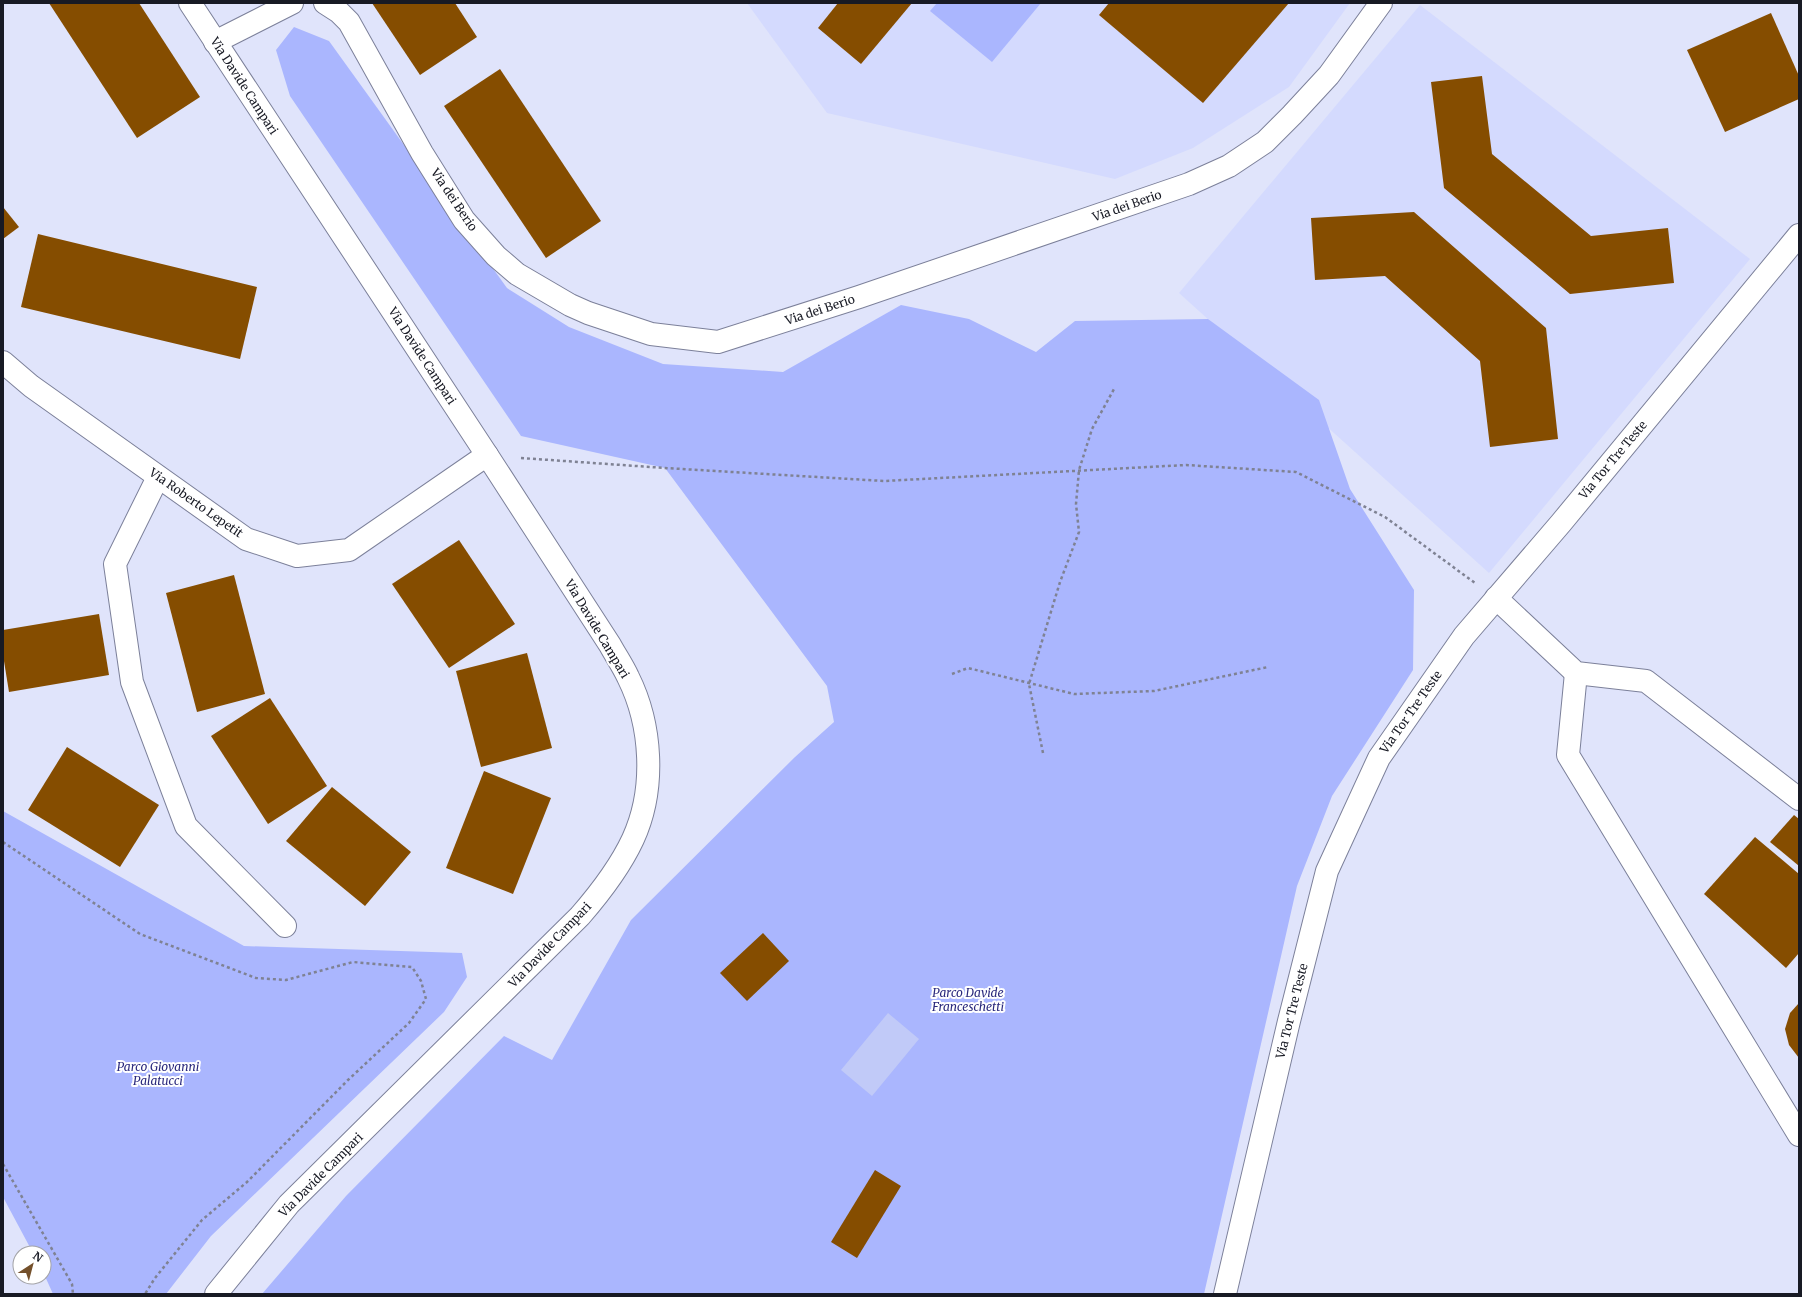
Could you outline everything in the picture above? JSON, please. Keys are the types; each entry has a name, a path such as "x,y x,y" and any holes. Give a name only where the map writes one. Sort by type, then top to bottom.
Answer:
{"street":[{"name":"Via Davide Campari","path":"190,3 610,645 628,678 640,708 645,736 648,770 644,804 633,839 601,892 580,916 289,1204 216,1294"},
{"path":"215,42 292,3"},
{"name":"Via dei Berio","path":"325,3 339,12 349,22 430,166 464,220 496,256 516,274 588,313 651,334 718,342 859,297 1182,187 1228,166 1265,142 1292,115 1329,75 1381,3"},
{"name":"Via Tor Tre Teste","path":"1225,1294 1289,1022 1328,872 1379,758 1464,636 1560,523 1799,235"},
{"name":"Via Roberto Lepetit","path":"3,362 32,386 158,477 246,538 297,556 349,550 487,455"},
{"path":"158,477 115,564 132,682 186,826 286,926"},
{"path":"1496,598 1576,673 1646,681 1799,799"},
{"path":"1576,673 1568,754 1799,1135"}],"path":[{"path":"1043,754 1029,684 1060,582 1079,532 1076,504 1079,470 1092,429 1114,388"},
{"path":"487,455 665,468 884,480 1186,465 1296,472 1385,517 1496,598"},
{"path":"952,674 968,668 1074,694 1154,691 1268,667"},
{"path":"3,842 140,934 256,978 286,980 352,962 412,967 421,981 426,999 409,1023 343,1086 247,1182 202,1220 155,1278 145,1294"},
{"path":"3,1164 72,1284 73,1294"}],"shaded area":[{"path":"747,3 1350,3 1289,87 1193,148 1115,179 827,113"},
{"path":"1420,5 1750,259 1489,573 1179,293"},
{"path":"888,1013 919,1039 872,1096 841,1070"}],"green space":[{"path":"937,3 1041,3 992,62 930,11"},
{"name":"Parco Davide Franceschetti","path":"294,27 329,41 507,288 569,327 663,364 783,372 901,305 969,319 1036,352 1075,321 1208,319 1319,400 1350,489 1414,590 1413,670 1332,796 1297,886 1204,1294 262,1294 346,1196 504,1036 552,1060 631,920 795,757 834,722 827,686 665,468 521,436 290,96 276,50"},
{"name":"Parco Giovanni Palatucci","path":"3,811 244,946 462,953 467,977 444,1012 211,1236 166,1294 53,1294 49,1285 52,1285 52,1245 29,1245 3,1197"}],"building":[{"path":"49,3 139,3 200,97 137,138"},
{"path":"372,3 455,3 477,37 420,75"},
{"path":"838,3 912,3 861,64 818,28"},
{"path":"1109,3 1289,3 1203,103 1099,15"},
{"path":"1771,13 1799,76 1799,99 1725,132 1687,50"},
{"path":"500,69 601,221 546,258 444,106"},
{"path":"1482,76 1492,154 1591,236 1668,228 1674,283 1570,294 1444,188 1431,82"},
{"path":"3,207 19,227 3,239"},
{"path":"1414,212 1546,328 1558,439 1490,447 1480,361 1385,276 1315,280 1311,218"},
{"path":"38,234 257,287 240,359 21,307"},
{"path":"459,540 515,624 449,668 392,584"},
{"path":"234,575 265,694 197,712 166,593"},
{"path":"99,614 109,675 9,692 3,655 3,630"},
{"path":"527,653 552,748 481,767 456,671"},
{"path":"270,698 327,786 268,824 211,736"},
{"path":"67,747 159,805 120,867 28,810"},
{"path":"484,771 551,798 513,894 446,868"},
{"path":"332,787 411,852 365,906 286,841"},
{"path":"1794,815 1799,819 1799,866 1770,842"},
{"path":"1755,837 1799,874 1799,953 1786,968 1704,894"},
{"path":"763,933 789,961 747,1001 720,973"},
{"path":"1799,1003 1799,1058 1789,1045 1785,1029 1790,1013"},
{"path":"875,1170 901,1186 857,1258 831,1242"}]}
